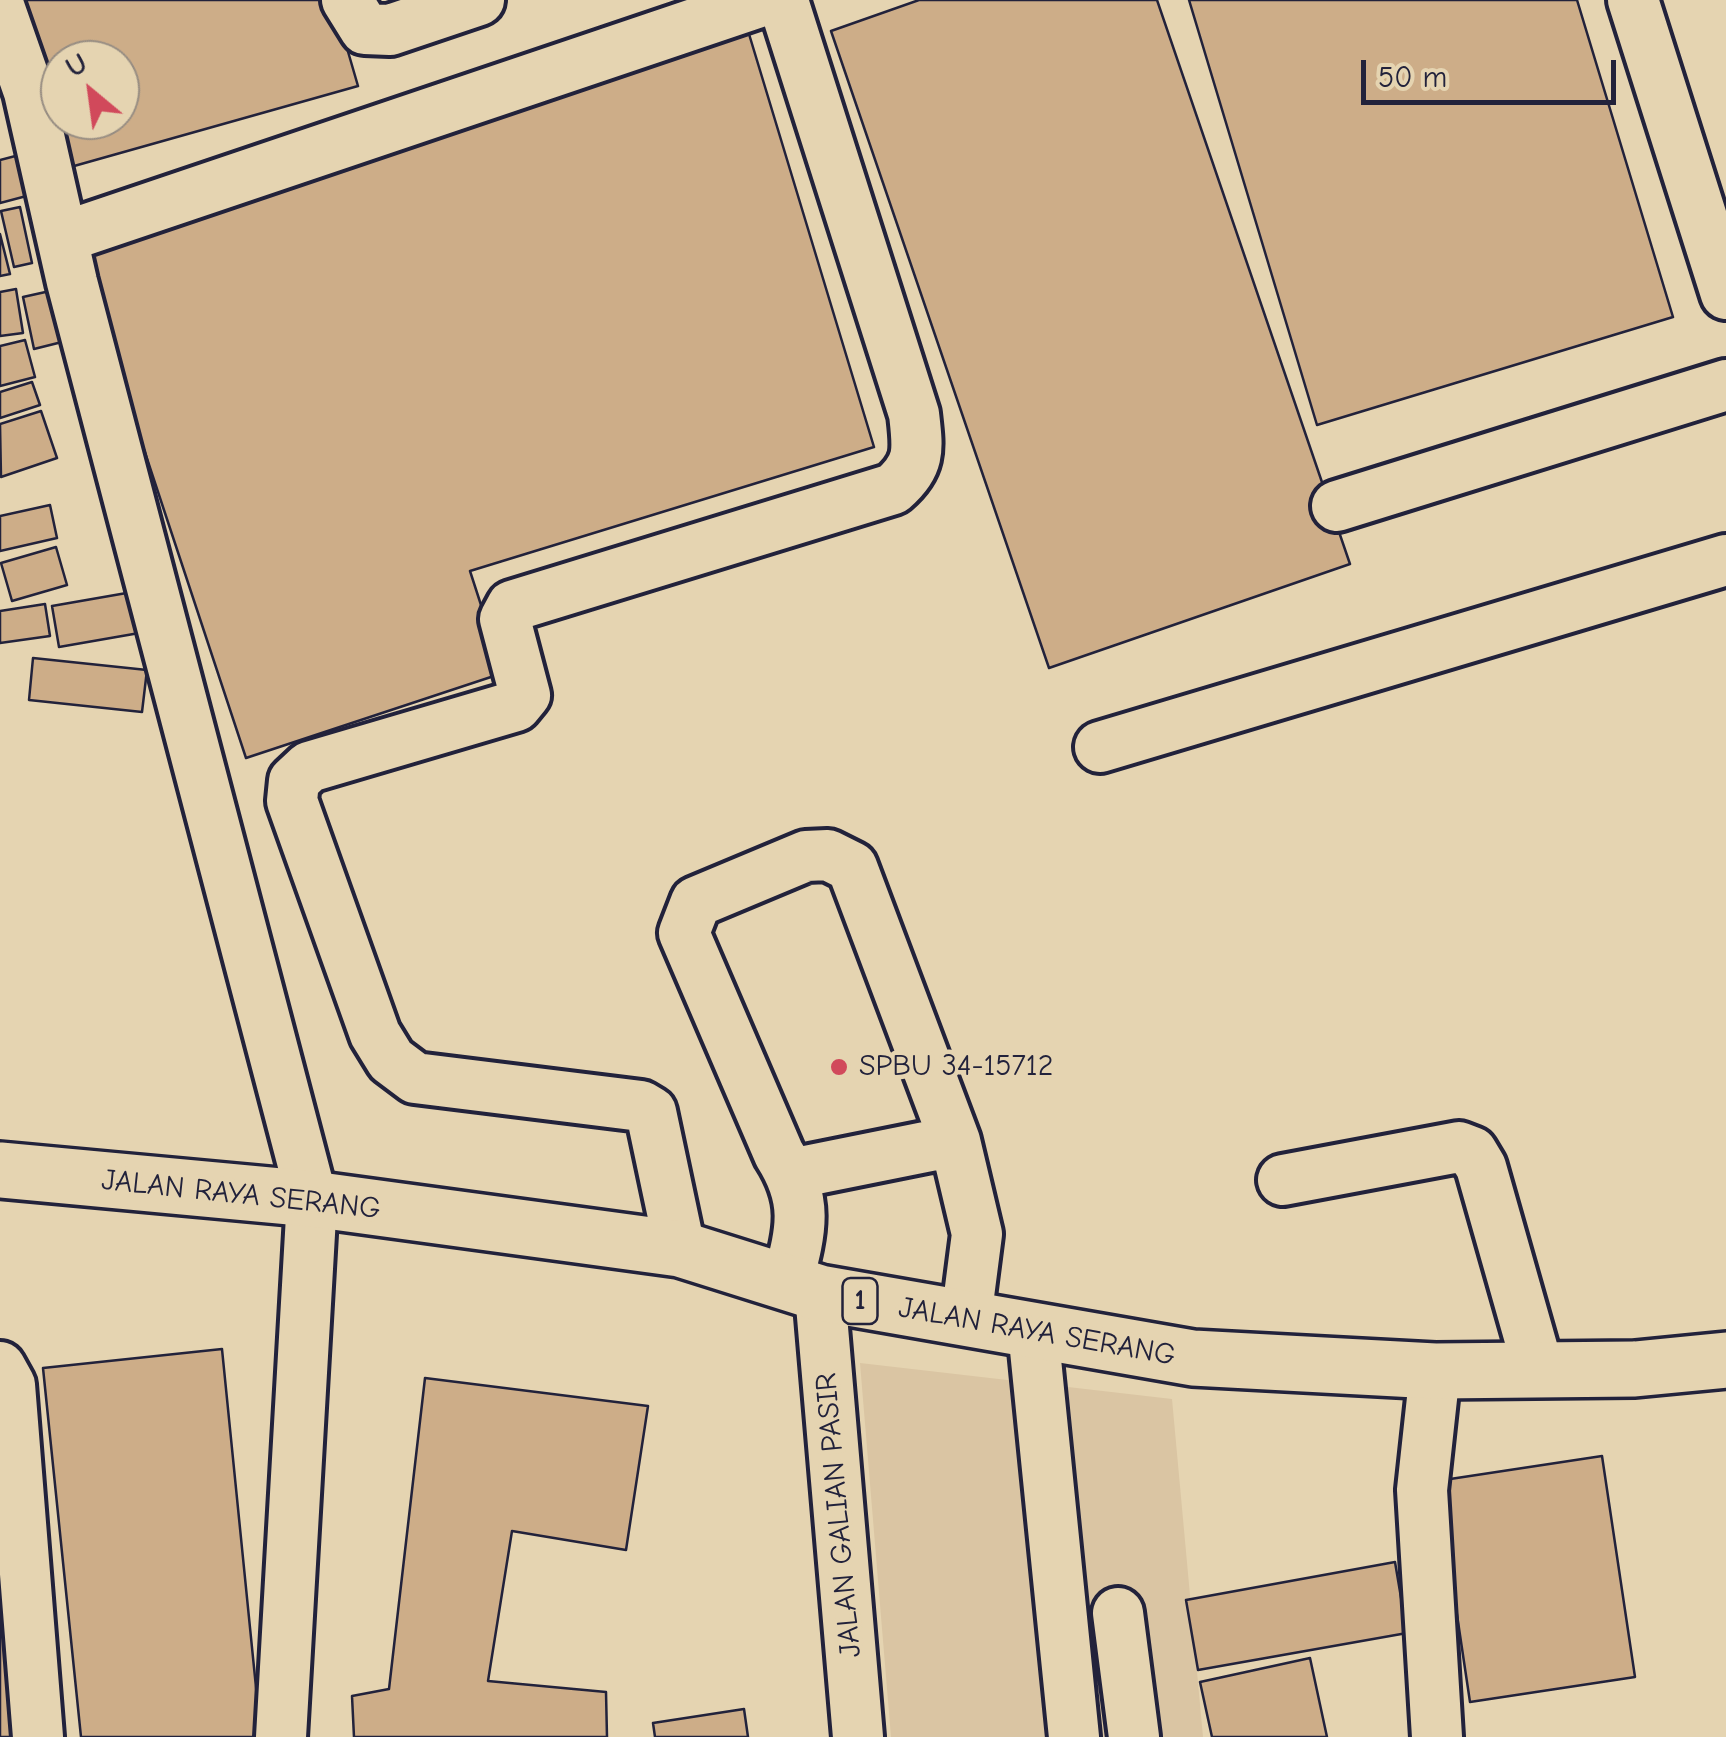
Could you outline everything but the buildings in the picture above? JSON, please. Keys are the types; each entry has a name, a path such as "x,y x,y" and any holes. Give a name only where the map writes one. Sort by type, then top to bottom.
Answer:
{"highway":[{"name":"JALAN RAYA SERANG","path":"0,1170 312,1199 680,1250 804,1287 1193,1358 1435,1371 1635,1370 1726,1360"}],"street":[{"path":"347,0 351,13 365,30 390,30 479,0"},
{"path":"64,237 764,0"},
{"path":"680,1250 651,1112 642,1106 415,1078 391,1060 376,1034 292,801 294,781 309,767 516,706 525,695 504,618 512,606 893,489 912,473 918,444 914,414 784,4 777,0"},
{"path":"1633,0 1726,294"},
{"path":"0,9 29,92 312,1199 281,1737"},
{"path":"1337,506 1726,385"},
{"path":"1100,747 1726,560"},
{"name":"JALAN GALIAN PASIR","path":"858,1737 804,1287 803,1220 792,1174 778,1154 684,933 696,902 806,856 828,855 852,867 955,1140"},
{"path":"792,1174 955,1140 977,1234 966,1319"},
{"path":"1283,1180 1458,1147 1472,1152 1538,1368"},
{"path":"1034,1330 1074,1737"},
{"path":"0,1367 10,1386 38,1737"},
{"path":"1435,1371 1422,1490 1437,1737"},
{"path":"1118,1613 1134,1737"}],"shaded area":[{"path":"860,1363 1172,1399 1203,1737 891,1737"}],"place":[{"name":"SPBU 34-15712","path":"839,1067"}]}
